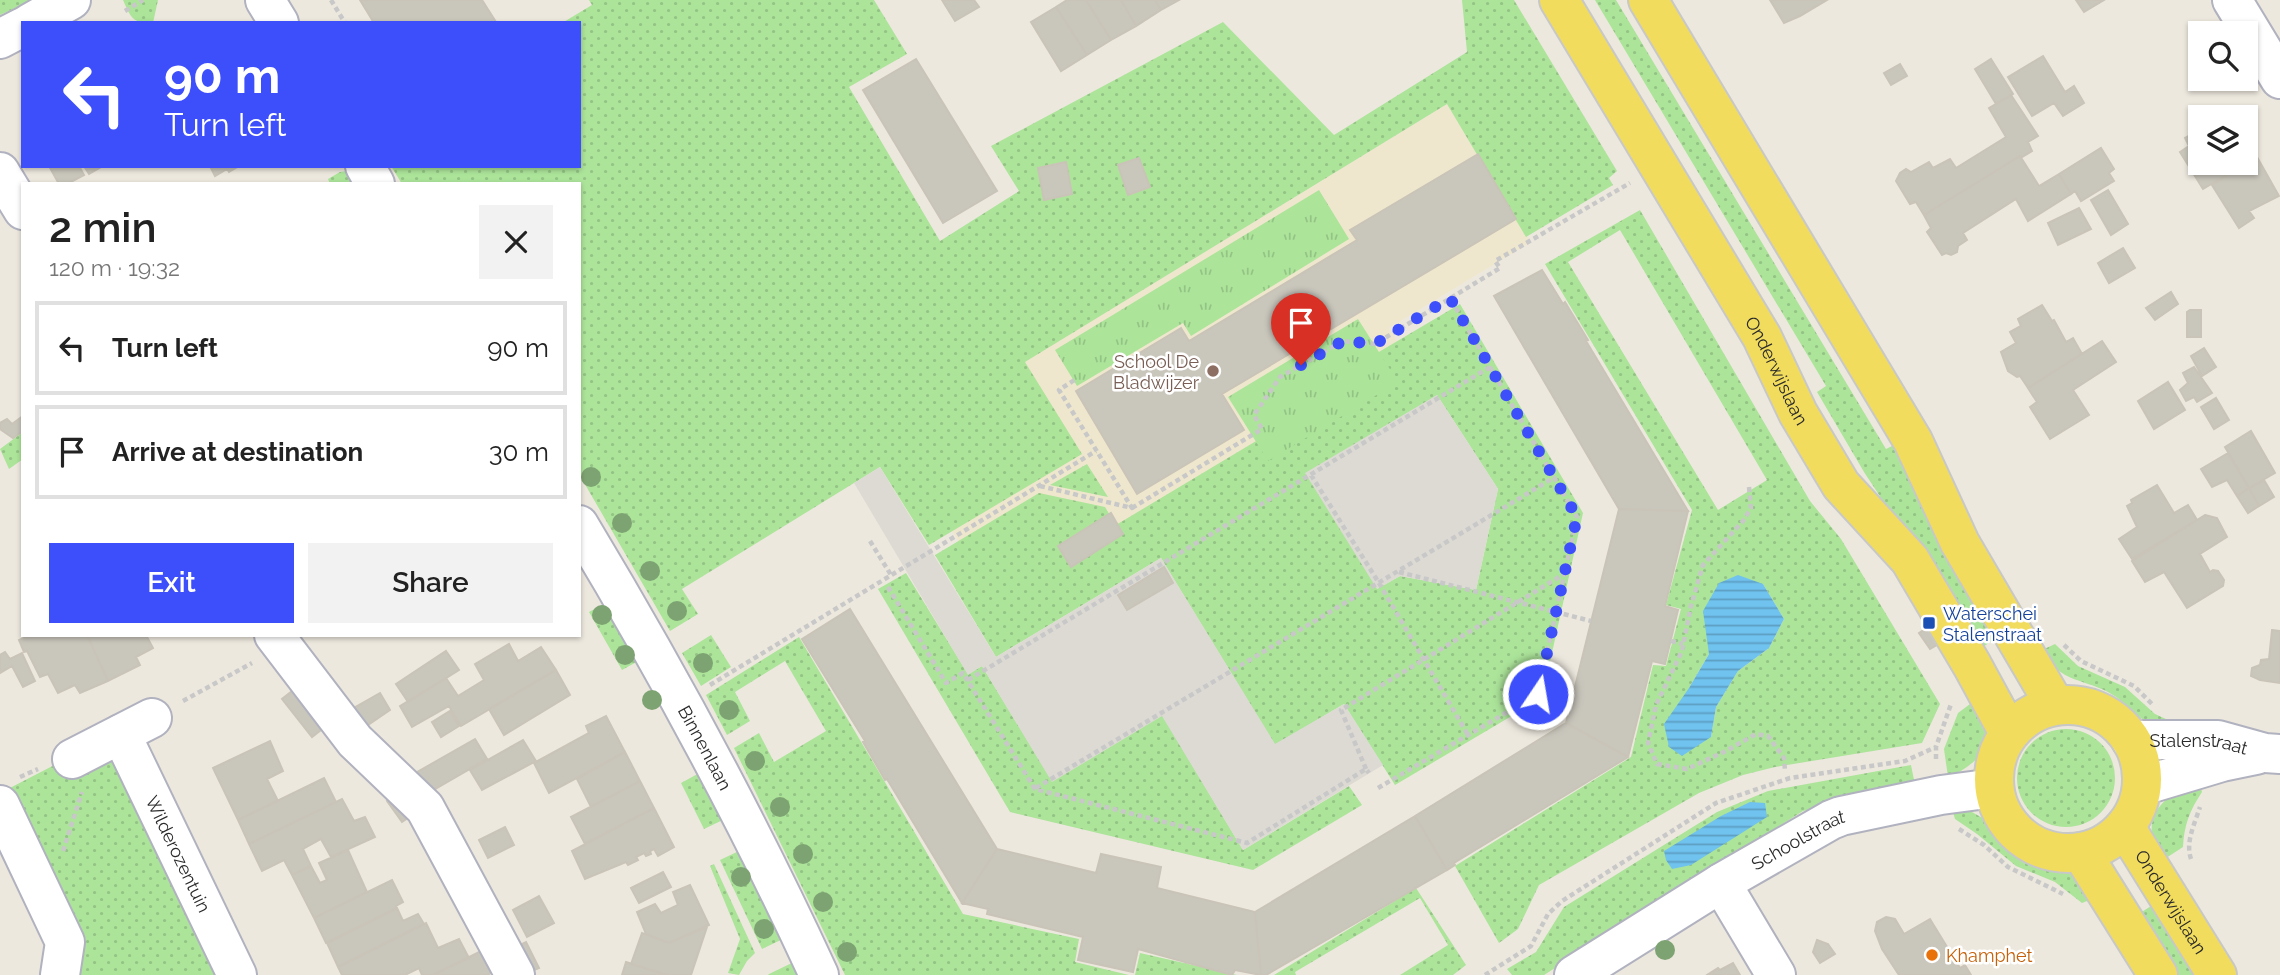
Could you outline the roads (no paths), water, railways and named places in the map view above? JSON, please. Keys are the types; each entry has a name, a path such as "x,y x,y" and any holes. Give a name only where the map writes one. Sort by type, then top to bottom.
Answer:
{"main road":[{"name":"Onderwijslaan","path":"1559,0 1762,337 1798,413 1841,485 1910,560 1972,665 2008,733"},
{"path":"1648,0 1913,442 1960,543 2055,705"},
{"path":"2055,705 2085,706 2111,719 2131,740 2140,762 2142,786 2136,807 2125,827 2105,844 2081,852 2057,853 2034,845 2014,831 2001,811 1994,788 1996,759 2008,733 2029,715 2055,705"},
{"name":"Onderwijslaan","path":"2125,827 2217,975"},
{"path":"2081,852 2158,975"}],"street":[{"path":"34,21 71,0"},
{"path":"265,0 278,21"},
{"path":"2232,0 2280,79"},
{"path":"0,39 21,28"},
{"path":"0,172 21,207"},
{"name":"Binnenlaan","path":"581,529 656,654 819,975"},
{"path":"276,637 355,741 425,808 515,975"},
{"name":"Wilderozentuin","path":"65,771 136,726 237,975"},
{"name":"Stalenstraat","path":"2131,740 2218,740 2273,753"},
{"name":"Stalenstraat","path":"2142,786 2222,762 2273,753"},
{"name":"Schoolstraat","path":"1574,975 1626,960 1721,884 1841,816 1941,795 1994,788"},
{"path":"8,792 65,942 60,975"},
{"path":"1721,884 1776,975"}],"water":[{"path":"1738,575 1763,584 1784,619 1769,648 1738,671 1716,707 1711,737 1682,756 1669,747 1664,724 1709,654 1703,611 1719,583"},
{"path":"1750,802 1765,803 1767,817 1691,865 1672,869 1664,851 1721,816"}],"place":[{"name":"School De Bladwijzer","path":"1213,371"},
{"name":"Waterschei Stalenstraat","path":"1929,623"},
{"name":"Khamphet","path":"1932,955"}]}
